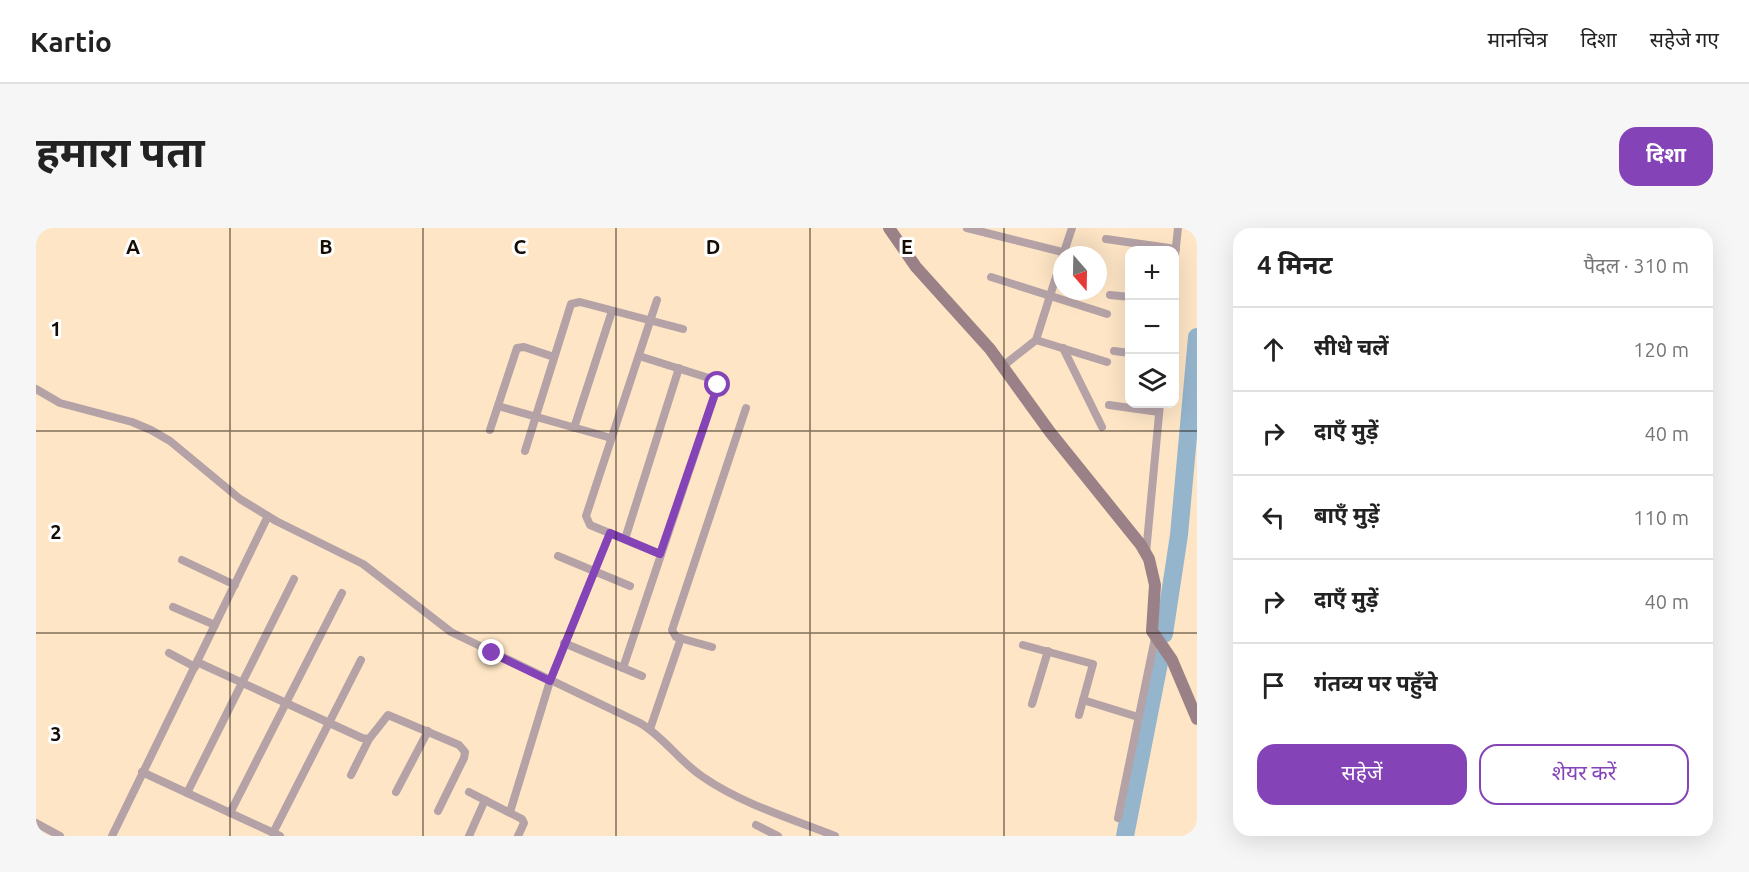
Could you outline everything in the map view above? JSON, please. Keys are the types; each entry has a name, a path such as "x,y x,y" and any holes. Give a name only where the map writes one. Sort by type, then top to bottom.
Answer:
{"street":[{"path":"889,228 916,267 1003,366 1050,432 1146,553"},
{"path":"967,228 1053,252"},
{"path":"1066,246 1072,228"},
{"path":"1176,246 1178,228"},
{"path":"1106,239 1155,246"},
{"path":"991,277 1050,298 1107,314"},
{"path":"1003,366 1036,340 1053,288"},
{"path":"1110,295 1125,296"},
{"path":"657,300 586,516 590,525 660,554"},
{"path":"525,451 572,304 580,302 683,329"},
{"path":"574,428 612,310"},
{"path":"1036,340 1107,362"},
{"path":"489,430 517,348 524,347 554,357"},
{"path":"1063,348 1102,427"},
{"path":"1114,351 1125,352"},
{"path":"623,668 718,385 712,379 639,356"},
{"path":"625,539 679,369"},
{"path":"36,389 60,403 132,422 151,430 170,441 240,499 268,516 363,564 451,632 650,729 696,772 719,787 813,832 835,836"},
{"path":"1109,405 1125,406"},
{"path":"498,406 611,438"},
{"path":"712,647 673,634 673,623 746,408"},
{"path":"1160,408 1146,553 1155,585 1150,620 1155,638 1172,660 1197,719"},
{"path":"112,836 268,516"},
{"path":"510,812 550,681 610,533"},
{"path":"558,556 630,586"},
{"path":"182,560 235,585"},
{"path":"187,793 294,579"},
{"path":"230,813 342,593"},
{"path":"173,607 215,626"},
{"path":"650,729 681,638"},
{"path":"1118,818 1155,638"},
{"path":"564,643 642,676"},
{"path":"1023,645 1093,664 1079,715"},
{"path":"1032,704 1048,651"},
{"path":"169,653 242,682 369,739"},
{"path":"142,772 277,834 361,660"},
{"path":"1083,700 1138,717"},
{"path":"351,775 369,739 388,715 428,731 459,745 465,752 438,811"},
{"path":"396,792 428,731"},
{"path":"469,792 522,819 524,823 518,836"},
{"path":"468,836 485,800"},
{"path":"36,823 60,836"},
{"path":"756,825 778,836"}],"waterway":[{"path":"1164,634 1179,535 1197,337"},
{"path":"1125,836 1160,658"}],"route":[{"path":"492,653 550,681 610,533 660,554 718,385"}]}
